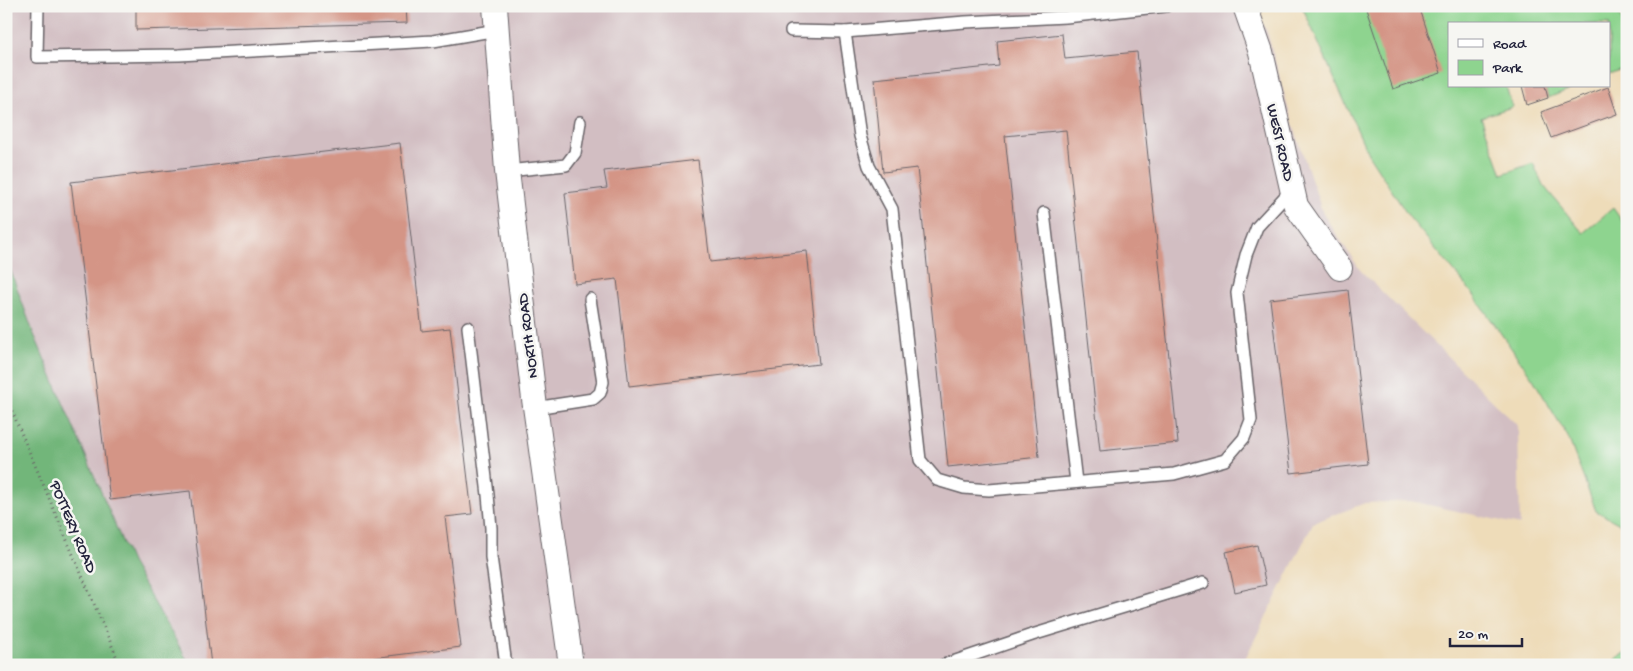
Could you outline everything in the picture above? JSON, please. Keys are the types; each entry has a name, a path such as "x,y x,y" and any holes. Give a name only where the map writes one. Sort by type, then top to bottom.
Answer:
{"street":[{"name":"NORTH ROAD","path":"495,6 507,171 535,408 571,665"},
{"name":"WEST ROAD","path":"1245,6 1261,52 1296,206 1340,268"}],"lane":[{"path":"38,6 37,57 179,55 433,41 497,30"},
{"path":"791,31 845,32 965,22 1066,17 1166,6"},
{"path":"845,32 860,136 869,166 892,209 920,460 937,480 964,488 988,490 1174,474 1225,460 1244,438 1251,420 1237,293 1246,255 1257,227 1292,188"},
{"path":"507,171 566,165 576,153 580,122"},
{"path":"1044,213 1076,482"},
{"path":"535,408 593,399 600,393 603,382 590,299"},
{"path":"468,327 488,495 491,557 506,665"},
{"path":"944,665 1032,635 1203,584"}],"path":[{"name":"POTTERY ROAD","path":"6,397 120,665"}],"shaded area":[{"path":"6,6 1254,6 1267,32 1290,115 1323,214 1361,271 1518,426 1520,525 1411,501 1365,503 1313,523 1242,665 190,665 131,562 33,332 6,258"}],"green space":[{"path":"1302,6 1616,6 1627,33 1627,67 1610,74 1610,22 1448,22 1448,88 1507,88 1512,107 1481,117 1502,174 1533,163 1543,185 1583,233 1613,208 1627,228 1627,528 1596,511 1568,437 1533,379 1473,294 1409,217 1368,154"},
{"path":"1546,88 1573,88 1548,98"},
{"path":"6,258 33,332 131,562 190,665 6,665"},
{"path":"1627,652 1627,665 1608,665"}],"building":[{"path":"136,6 406,6 407,23 136,30"},
{"path":"1376,6 1419,6 1441,73 1393,89 1366,9"},
{"path":"1062,34 1065,59 1137,52 1178,443 1100,451 1066,130 1005,136 1039,457 948,467 917,168 883,172 874,79 999,66 997,41"},
{"path":"1523,88 1546,88 1548,98 1527,105"},
{"path":"1608,88 1617,114 1551,138 1541,112"},
{"path":"400,143 422,331 450,328 472,514 445,517 461,647 315,665 211,665 190,491 110,500 71,182"},
{"path":"698,160 710,262 807,251 819,364 629,386 617,279 575,284 565,193 607,188 604,171"},
{"path":"1348,290 1368,464 1291,473 1270,299"},
{"path":"1257,545 1266,585 1235,592 1226,552"}]}
